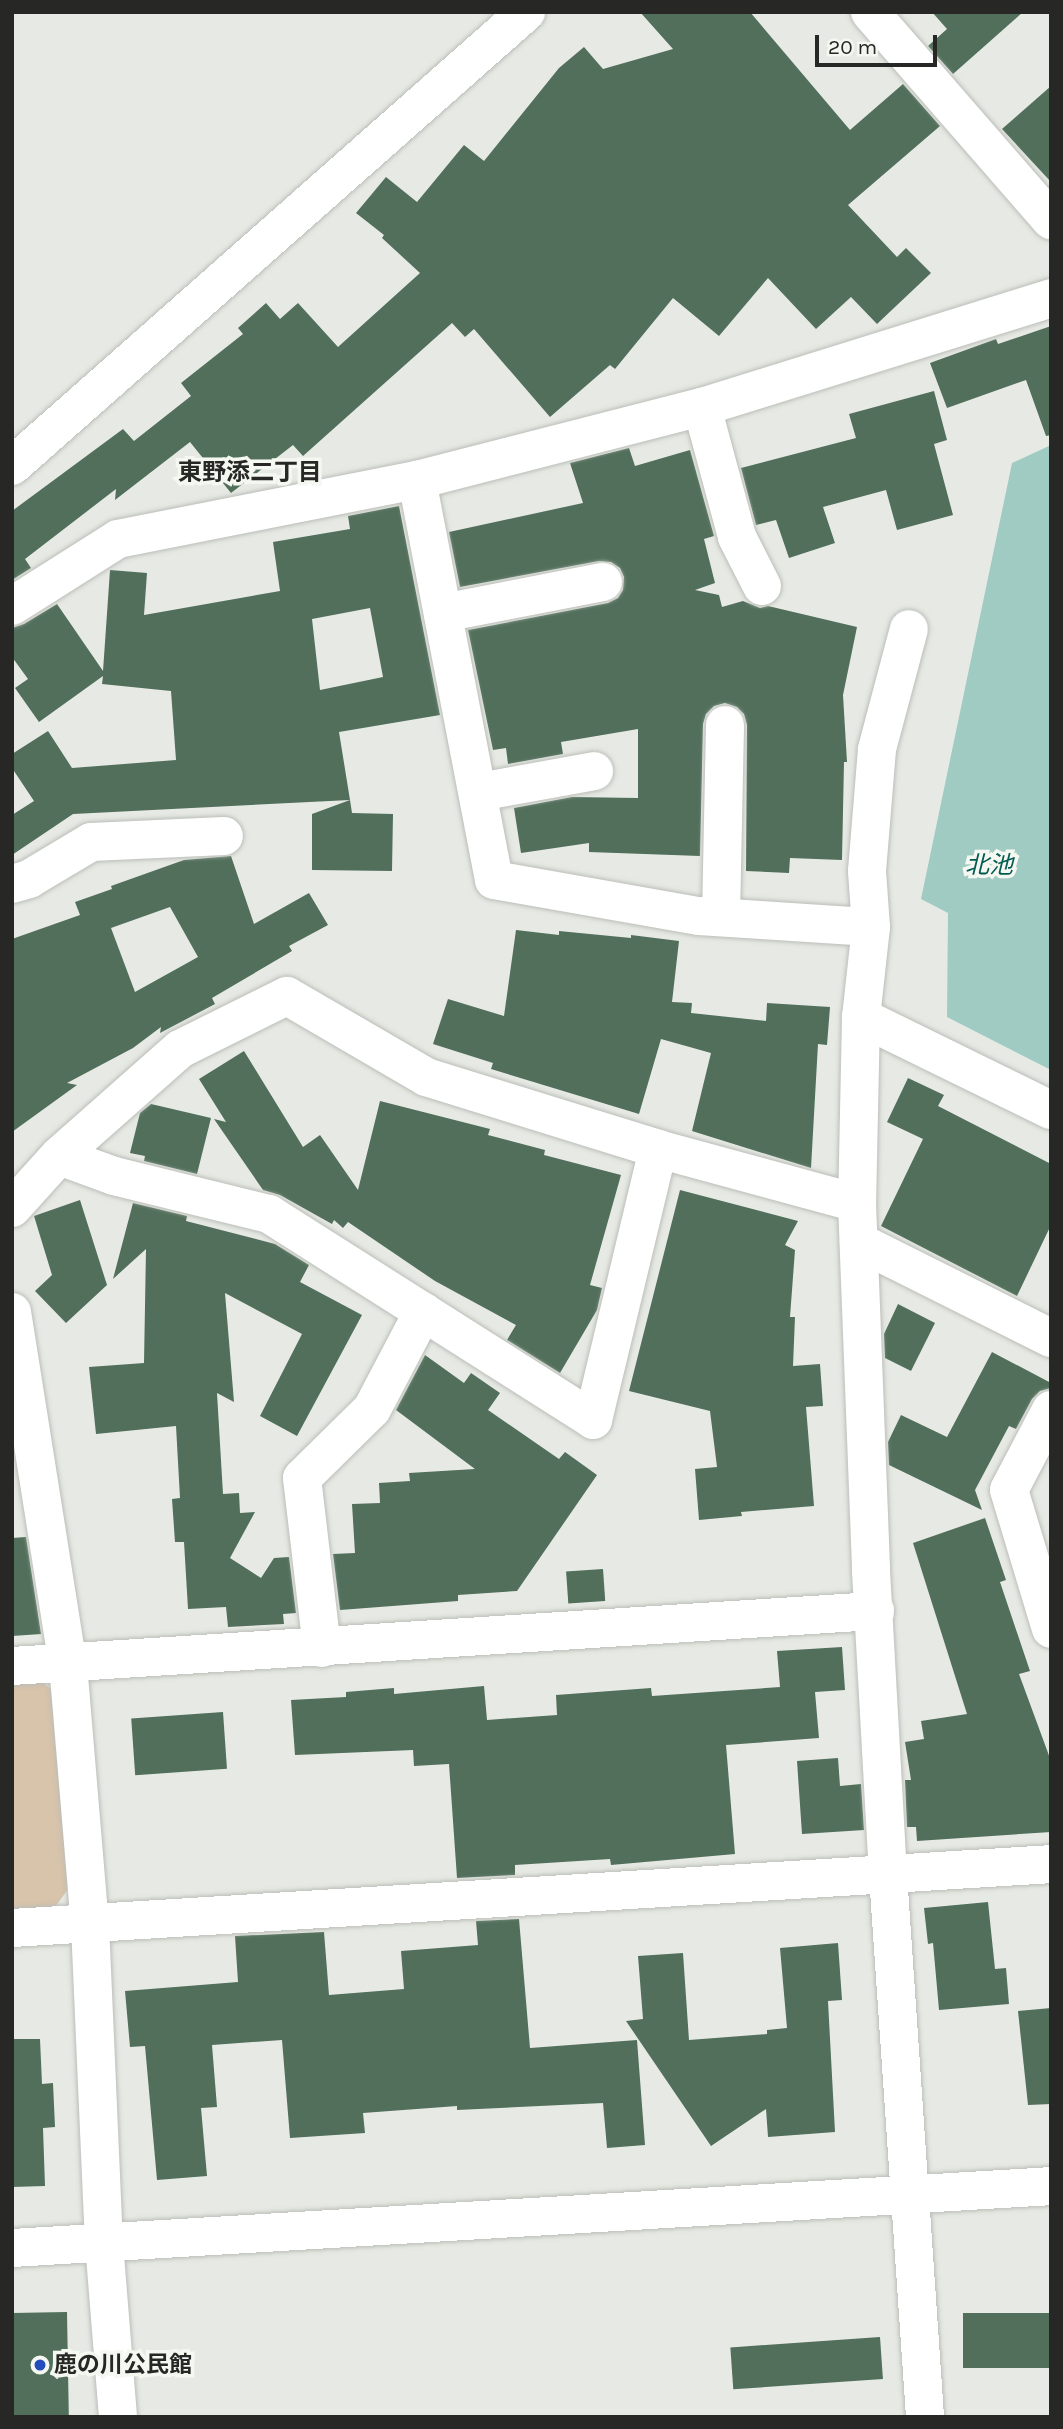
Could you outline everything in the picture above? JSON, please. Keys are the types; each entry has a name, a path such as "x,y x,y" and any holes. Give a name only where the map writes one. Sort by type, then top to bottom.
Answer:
{"street":[{"path":"12,466 526,12"},
{"path":"870,12 1051,220"},
{"path":"12,606 118,540 417,480 702,407 1051,298"},
{"path":"702,407 737,537 762,586"},
{"path":"417,480 494,880 699,916 871,927"},
{"path":"443,612 603,582"},
{"path":"909,629 877,749 867,870 871,927 861,1017 857,1203 888,1875 925,2417"},
{"path":"721,917 724,725"},
{"path":"479,792 594,771"},
{"path":"12,884 29,879 91,842 224,836"},
{"path":"12,1208 59,1156 180,1049 287,996 397,1063 426,1077 658,1149 857,1203"},
{"path":"861,1017 1051,1110"},
{"path":"59,1156 114,1176 269,1214 593,1420 658,1149"},
{"path":"859,1242 1051,1338"},
{"path":"12,1312 19,1396 68,1664 90,1924 104,2243 118,2417"},
{"path":"322,1648 302,1478 372,1409 423,1312"},
{"path":"1051,1410 1009,1490 1041,1571 1051,1629"},
{"path":"12,1666 875,1611"},
{"path":"12,1928 1051,1864"},
{"path":"12,2248 1051,2186"}],"shaded area":[{"path":"39,1680 57,1693 69,1888 49,1915 12,1917 12,1681"}],"water":[{"name":"北池","path":"1051,445 1051,1070 947,1017 948,913 921,899 1012,463"}],"building":[{"path":"640,12 750,12 850,130 903,84 940,126 848,205 897,257 906,248 931,273 877,324 851,297 816,329 768,278 719,336 673,298 615,369 610,365 550,417 474,329 465,337 452,323 303,456 293,445 231,493 190,442 115,500 116,489 25,559 31,568 12,580 12,511 123,429 134,441 191,396 181,383 243,334 238,328 266,303 280,319 298,303 338,347 420,273 382,238 384,235 356,213 386,177 417,202 464,145 484,161 559,68 584,47 603,69 673,49"},
{"path":"932,12 1023,12 953,74 928,46 947,29"},
{"path":"1051,86 1051,182 1002,129"},
{"path":"1051,326 1051,435 1046,436 1026,380 947,408 930,363 996,339 998,344"},
{"path":"934,391 947,440 934,444 953,515 897,530 886,490 823,507 835,543 789,558 776,520 756,525 741,468 856,438 849,414"},
{"path":"629,448 635,466 690,450 714,536 704,539 715,583 695,590 719,595 722,607 743,601 760,608 768,606 857,627 843,695 847,762 844,762 842,860 790,858 789,873 746,871 747,725 744,714 737,707 725,703 714,706 706,714 703,724 700,856 589,852 589,843 521,853 514,808 572,797 638,798 638,729 561,742 563,754 508,764 506,748 493,750 468,630 608,603 618,598 623,590 624,577 620,568 611,562 599,561 460,587 449,532 583,503 570,463"},
{"path":"399,506 440,715 339,732 350,800 73,814 12,855 12,815 34,801 12,768 12,754 48,731 72,768 176,760 171,691 102,684 103,676 39,722 15,688 28,679 12,657 12,628 24,624 57,604 103,671 110,570 147,573 144,615 280,591 273,542 350,529 348,516","holes":["370,608 383,677 320,690 312,619"]},
{"path":"350,800 352,813 393,814 392,871 312,870 312,814"},
{"path":"231,856 254,924 309,893 328,925 289,946 292,951 212,998 215,1004 160,1033 161,1027 133,1048 67,1083 77,1085 12,1132 12,939 80,915 75,902 184,860","holes":["170,907 198,957 135,992 111,928"]},
{"path":"516,930 559,935 559,931 631,938 631,935 679,941 672,1002 692,1003 691,1013 766,1021 767,1003 830,1007 827,1045 818,1044 811,1168 692,1131 711,1053 661,1039 639,1114 491,1069 493,1063 433,1044 448,999 504,1016"},
{"path":"244,1051 303,1147 320,1135 358,1190 380,1101 490,1129 488,1135 545,1150 544,1155 621,1175 590,1285 602,1288 597,1310 560,1373 507,1340 516,1325 435,1281 348,1222 343,1228 334,1220 332,1224 280,1195 263,1190 214,1119 226,1122 199,1079"},
{"path":"908,1078 944,1095 938,1106 1051,1164 1051,1225 1017,1296 881,1226 923,1139 887,1122"},
{"path":"151,1104 211,1118 197,1174 144,1161 145,1156 130,1153 140,1113"},
{"path":"680,1190 798,1221 785,1245 795,1250 790,1317 795,1317 793,1366 820,1364 823,1406 806,1407 814,1506 741,1512 742,1516 699,1520 695,1469 717,1467 710,1411 629,1391"},
{"path":"80,1200 107,1285 66,1323 35,1291 52,1275 34,1216"},
{"path":"133,1203 187,1216 186,1221 275,1244 309,1265 300,1282 362,1315 297,1436 260,1416 302,1334 225,1293 234,1402 217,1393 223,1494 239,1493 240,1513 255,1512 230,1558 261,1578 274,1558 289,1557 296,1613 283,1614 284,1624 228,1627 226,1607 188,1609 184,1542 175,1542 172,1499 180,1498 176,1426 96,1434 89,1367 144,1363 146,1249 113,1279"},
{"path":"898,1304 935,1323 911,1371 885,1358 884,1334"},
{"path":"992,1352 1051,1383 1051,1388 1040,1391 1032,1399 1016,1429 1009,1426 975,1490 982,1510 889,1465 888,1442 901,1415 947,1437"},
{"path":"425,1355 464,1383 471,1373 500,1393 488,1410 559,1459 565,1452 597,1475 517,1591 458,1595 458,1601 340,1610 333,1554 355,1553 352,1504 380,1503 379,1483 410,1481 409,1473 475,1469 396,1410"},
{"path":"985,1518 1006,1580 1000,1582 1030,1671 1019,1674 1051,1761 1051,1832 917,1841 916,1827 907,1827 905,1780 911,1780 905,1742 924,1739 921,1721 967,1714 913,1543"},
{"path":"26,1537 41,1634 12,1636 12,1538"},
{"path":"603,1569 605,1601 568,1604 566,1572"},
{"path":"842,1647 845,1690 815,1692 819,1738 726,1745 735,1854 611,1865 610,1859 515,1865 515,1875 457,1878 449,1764 414,1766 413,1750 295,1755 291,1700 346,1697 346,1692 394,1688 394,1694 484,1686 487,1720 557,1715 556,1695 651,1688 652,1696 780,1687 777,1651"},
{"path":"223,1712 227,1769 135,1775 131,1718"},
{"path":"838,1758 840,1786 861,1784 864,1830 802,1834 797,1761"},
{"path":"988,1902 995,1969 1006,1968 1009,2004 939,2010 933,1943 928,1944 924,1908"},
{"path":"519,1919 530,2048 637,2040 645,2145 607,2148 603,2103 457,2110 457,2106 363,2113 365,2133 290,2138 282,2040 212,2045 217,2107 201,2108 207,2176 157,2180 145,2046 130,2047 125,1991 238,1982 235,1936 324,1932 329,1995 404,1989 401,1951 478,1945 476,1921"},
{"path":"838,1943 842,2000 828,2001 835,2132 768,2137 766,2109 711,2146 626,2021 643,2019 638,1956 683,1953 689,2040 767,2034 767,2030 787,2028 780,1948"},
{"path":"1051,2008 1051,2104 1028,2105 1018,2011"},
{"path":"12,2039 40,2039 42,2084 53,2083 55,2127 43,2128 45,2186 12,2187"},
{"name":"鹿の川公民館","path":"67,2312 69,2417 14,2417 12,2313"},
{"path":"963,2313 1051,2313 1051,2368 963,2368"},
{"path":"880,2337 883,2379 733,2389 730,2347"}],"place":[{"name":"鹿の川公民館","path":"40,2365"}],"district":[{"name":"東野添二丁目","path":"250,473"}]}
